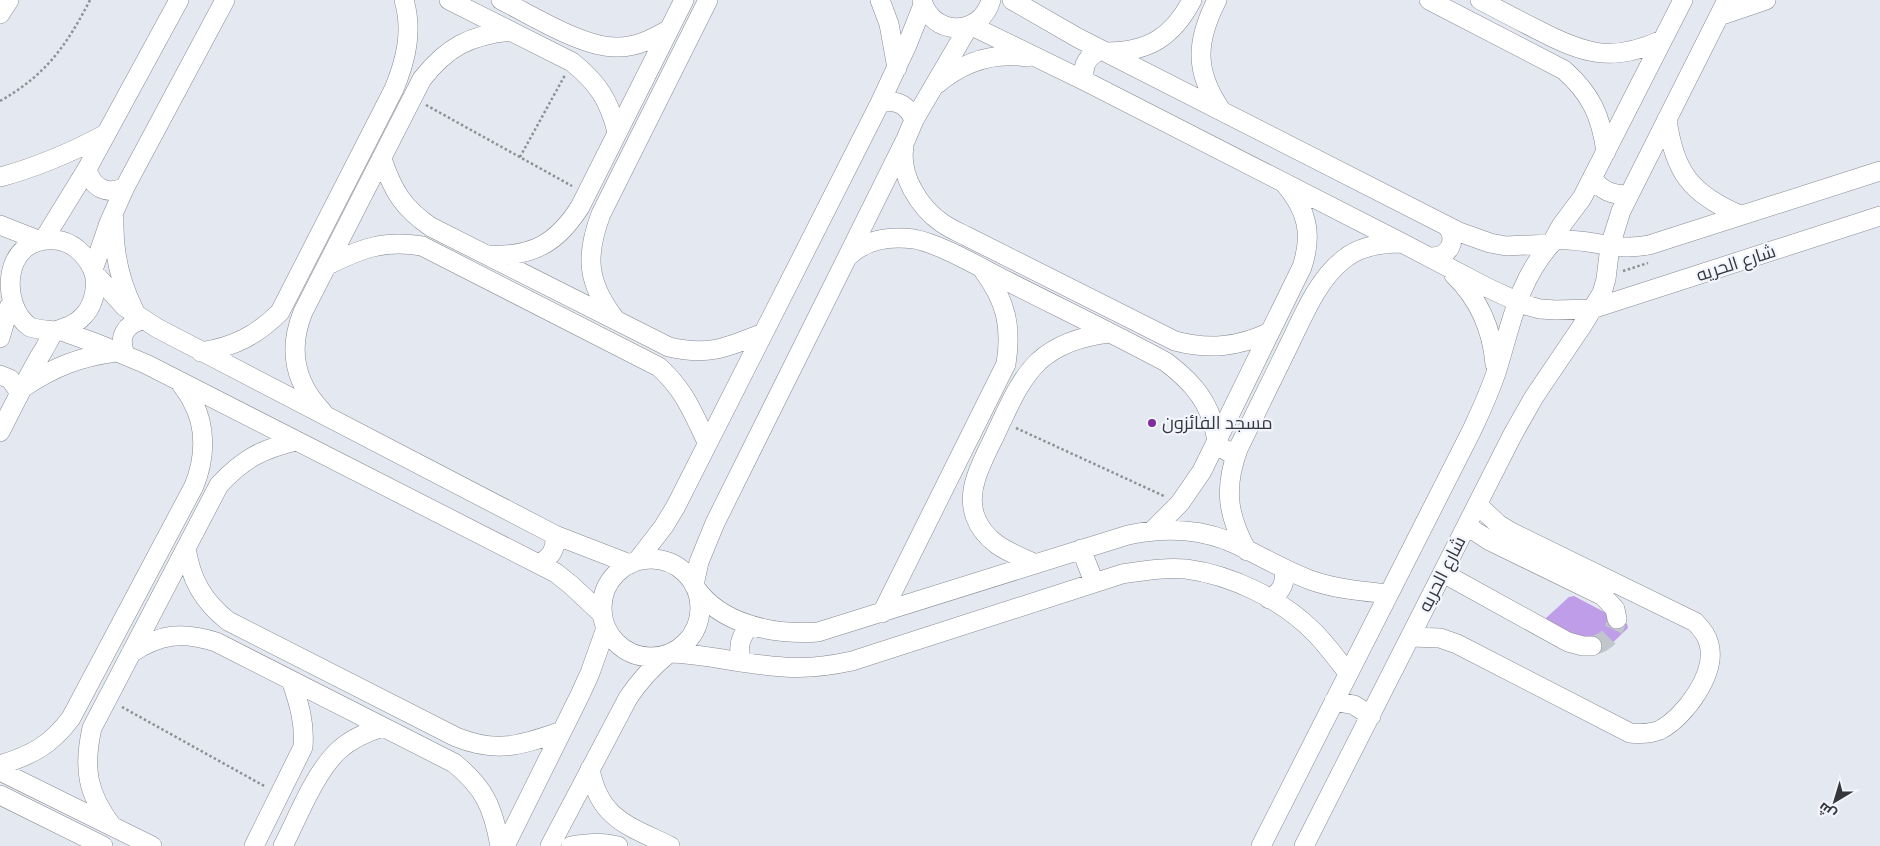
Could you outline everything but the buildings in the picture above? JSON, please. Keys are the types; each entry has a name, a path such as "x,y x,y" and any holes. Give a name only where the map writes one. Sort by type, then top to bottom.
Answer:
{"street":[{"path":"0,14 9,0"},
{"path":"0,338 4,279 11,260 25,246 41,240 87,169 179,0"},
{"path":"4,296 17,318 29,326 42,330 58,330 73,325 84,315 92,303 95,288 94,272 114,211 225,0"},
{"path":"202,352 236,344 253,335 280,312 403,68 408,29 404,0"},
{"path":"449,0 572,62 589,76 602,92 612,112 617,132"},
{"path":"501,0 582,40 599,46 635,45 652,39 668,30"},
{"path":"487,255 523,254 540,247 556,237 569,225 684,0"},
{"path":"615,320 604,306 591,272 592,236 601,214 708,0"},
{"path":"880,0 889,24 897,68"},
{"path":"550,846 628,698 652,667 681,647 697,626 700,612 699,599 694,586 699,562 715,523 849,256 914,120 970,26 984,16 992,0"},
{"path":"1012,0 1104,51 1446,225 1490,243 1506,246 1551,244 1555,240 1573,240 1635,248 1880,171"},
{"path":"1031,0 1033,5 1055,25"},
{"path":"1217,0 1205,25 1201,42 1200,61 1204,79 1212,96 1222,110"},
{"path":"1429,0 1564,70 1590,98 1598,115 1606,152"},
{"path":"1480,0 1503,7 1577,48 1594,52 1620,53 1646,48 1662,40"},
{"path":"1261,846 1472,430 1496,372 1517,301 1532,269 1582,198 1682,0"},
{"path":"1723,8 1766,0"},
{"path":"504,846 590,673 604,621 604,594 608,584 614,576 634,562 664,526 880,103 897,68 922,1"},
{"path":"922,1 927,13 942,25 960,28 970,26"},
{"path":"1188,7 1188,22 1196,26 1205,25"},
{"path":"1086,81 1084,68 1086,61 1096,52 1125,52 1143,48 1159,40 1173,28 1188,7"},
{"name":"شارع الحريه","path":"1304,846 1534,397 1602,293 1606,279 1610,246 1629,195 1723,8"},
{"name":"شارع الحريه","path":"970,26 1086,81 1488,288 1525,305 1540,309 1592,309 1880,216"},
{"path":"326,416 312,401 301,383 295,343 299,323 422,79 435,63 470,39 490,33 510,31"},
{"path":"572,62 580,56 583,46 582,40"},
{"path":"1564,70 1573,66 1576,62 1578,58 1577,48"},
{"path":"933,88 950,73 970,63 992,56 1014,55 1037,58"},
{"path":"403,68 411,66 415,68 421,74 422,79"},
{"path":"880,103 897,102 910,112 914,120"},
{"path":"1667,119 1670,145 1680,168 1696,189 1716,205 1740,215"},
{"path":"0,177 30,169 69,154 106,134"},
{"path":"906,139 902,158 907,177 915,194 927,210 941,223 1175,341 1199,346 1224,347 1240,344 1270,332"},
{"path":"382,159 390,182 398,196 407,208 431,227 669,347 687,351 706,352 724,348 762,333"},
{"path":"87,169 98,188 112,192 126,187"},
{"path":"1592,178 1598,186 1607,192 1629,195"},
{"path":"1153,530 1180,503 1197,479 1302,267 1308,250 1308,231 1303,213 1294,196 1282,181"},
{"path":"114,211 116,255 125,291 140,318"},
{"path":"932,244 930,240 931,231 937,224 941,223"},
{"path":"0,225 41,240 60,240 74,246 85,256 94,272 114,296 140,318 555,535 634,562 648,559 670,563 684,572 703,599 751,626 773,631 818,632 1081,549 1128,535 1153,530 1202,533 1225,540 1284,569 1312,580 1335,587 1388,594"},
{"path":"569,225 578,236 592,236"},
{"path":"1446,225 1452,236 1450,247 1437,261 1462,282 1476,302 1494,348 1496,372"},
{"path":"422,246 422,237 427,229 431,227"},
{"path":"849,256 860,246 877,240 914,239 932,244 983,269 1166,362 1182,373 1195,387 1205,403 1220,446 1225,451 1232,452 1238,449"},
{"path":"328,265 367,247 404,243 422,246 659,366 683,392 692,407 707,442"},
{"path":"1248,551 1237,532 1230,511 1228,490 1231,469 1238,449 1302,320 1330,272 1345,259 1362,249 1382,243 1402,243"},
{"path":"882,613 1006,364 1009,344 1003,304 995,285 983,269"},
{"path":"1281,309 1292,308 1302,320"},
{"path":"280,312 283,320 286,322 290,324 299,323"},
{"path":"121,353 124,333 140,318"},
{"path":"58,330 121,353 178,380 556,573 571,585 604,621 617,643 632,653 656,657 669,654 690,654 782,667 806,668 829,666 852,661 1122,574 1153,569 1184,569 1216,575 1246,586 1269,599 1313,631 1348,673"},
{"path":"0,432 21,390 58,330"},
{"path":"1036,564 996,545 983,532 975,516 972,497 975,479 1001,422 1027,374 1040,360 1055,349 1081,338 1109,333"},
{"path":"1166,362 1174,358 1178,350 1175,341"},
{"path":"659,366 666,366 671,361 672,354 669,347"},
{"path":"21,390 44,373 67,362 92,355 121,353"},
{"path":"1006,364 1014,362 1025,369 1027,374"},
{"path":"0,375 10,379 21,390"},
{"path":"0,765 30,754 46,745 60,733 72,718 198,475 203,450 201,424 193,401 178,380"},
{"path":"112,826 99,809 91,792 87,770 87,756 92,728 219,486 234,468 253,455 274,446 296,441"},
{"path":"198,475 203,473 212,474 218,481 219,486"},
{"path":"1411,637 1440,638 1457,644 1630,733 1645,734 1660,730 1689,704 1701,687 1708,671 1710,658 1709,644 1704,632 1695,622 1511,532 1498,524 1478,505"},
{"path":"1467,526 1490,541 1603,596 1610,601 1615,609 1616,618"},
{"path":"539,564 552,553 556,544 555,535"},
{"path":"186,548 188,566 194,582 214,610 228,621 467,741 486,746 505,747 524,744 562,731"},
{"path":"1081,549 1094,582"},
{"path":"1269,599 1281,590 1284,583 1284,569"},
{"path":"1443,573 1568,642 1592,646"},
{"path":"216,642 218,629 228,621"},
{"path":"742,661 739,646 745,631 751,626"},
{"path":"131,653 163,637 198,636 216,642 454,763 470,776 483,792 492,810 500,846"},
{"path":"254,845 303,747 303,715 291,680"},
{"path":"1334,701 1354,705 1371,716"},
{"path":"72,718 74,723 82,728 92,728"},
{"path":"282,846 328,760 353,740 383,727"},
{"path":"454,763 463,759 466,755 468,751 467,741"},
{"path":"303,747 309,746 321,750 328,760"},
{"path":"590,769 597,796 606,809 633,827 670,846"},
{"path":"0,770 152,846"},
{"path":"0,795 103,846"},
{"path":"622,846 623,835 633,827"},
{"path":"571,846 585,843 604,843 618,846"}],"path":[{"path":"0,101 18,91 38,76 59,53 75,30 90,0"},
{"path":"520,157 572,62"},
{"path":"413,98 586,194"},
{"path":"1620,272 1648,263"},
{"path":"1001,422 1180,503"},
{"path":"107,699 280,795"}],"tunnel":[{"path":"1592,646 1609,637 1617,619"}],"place":[{"name":"مسجد الفائزون","path":"1152,423"}]}
